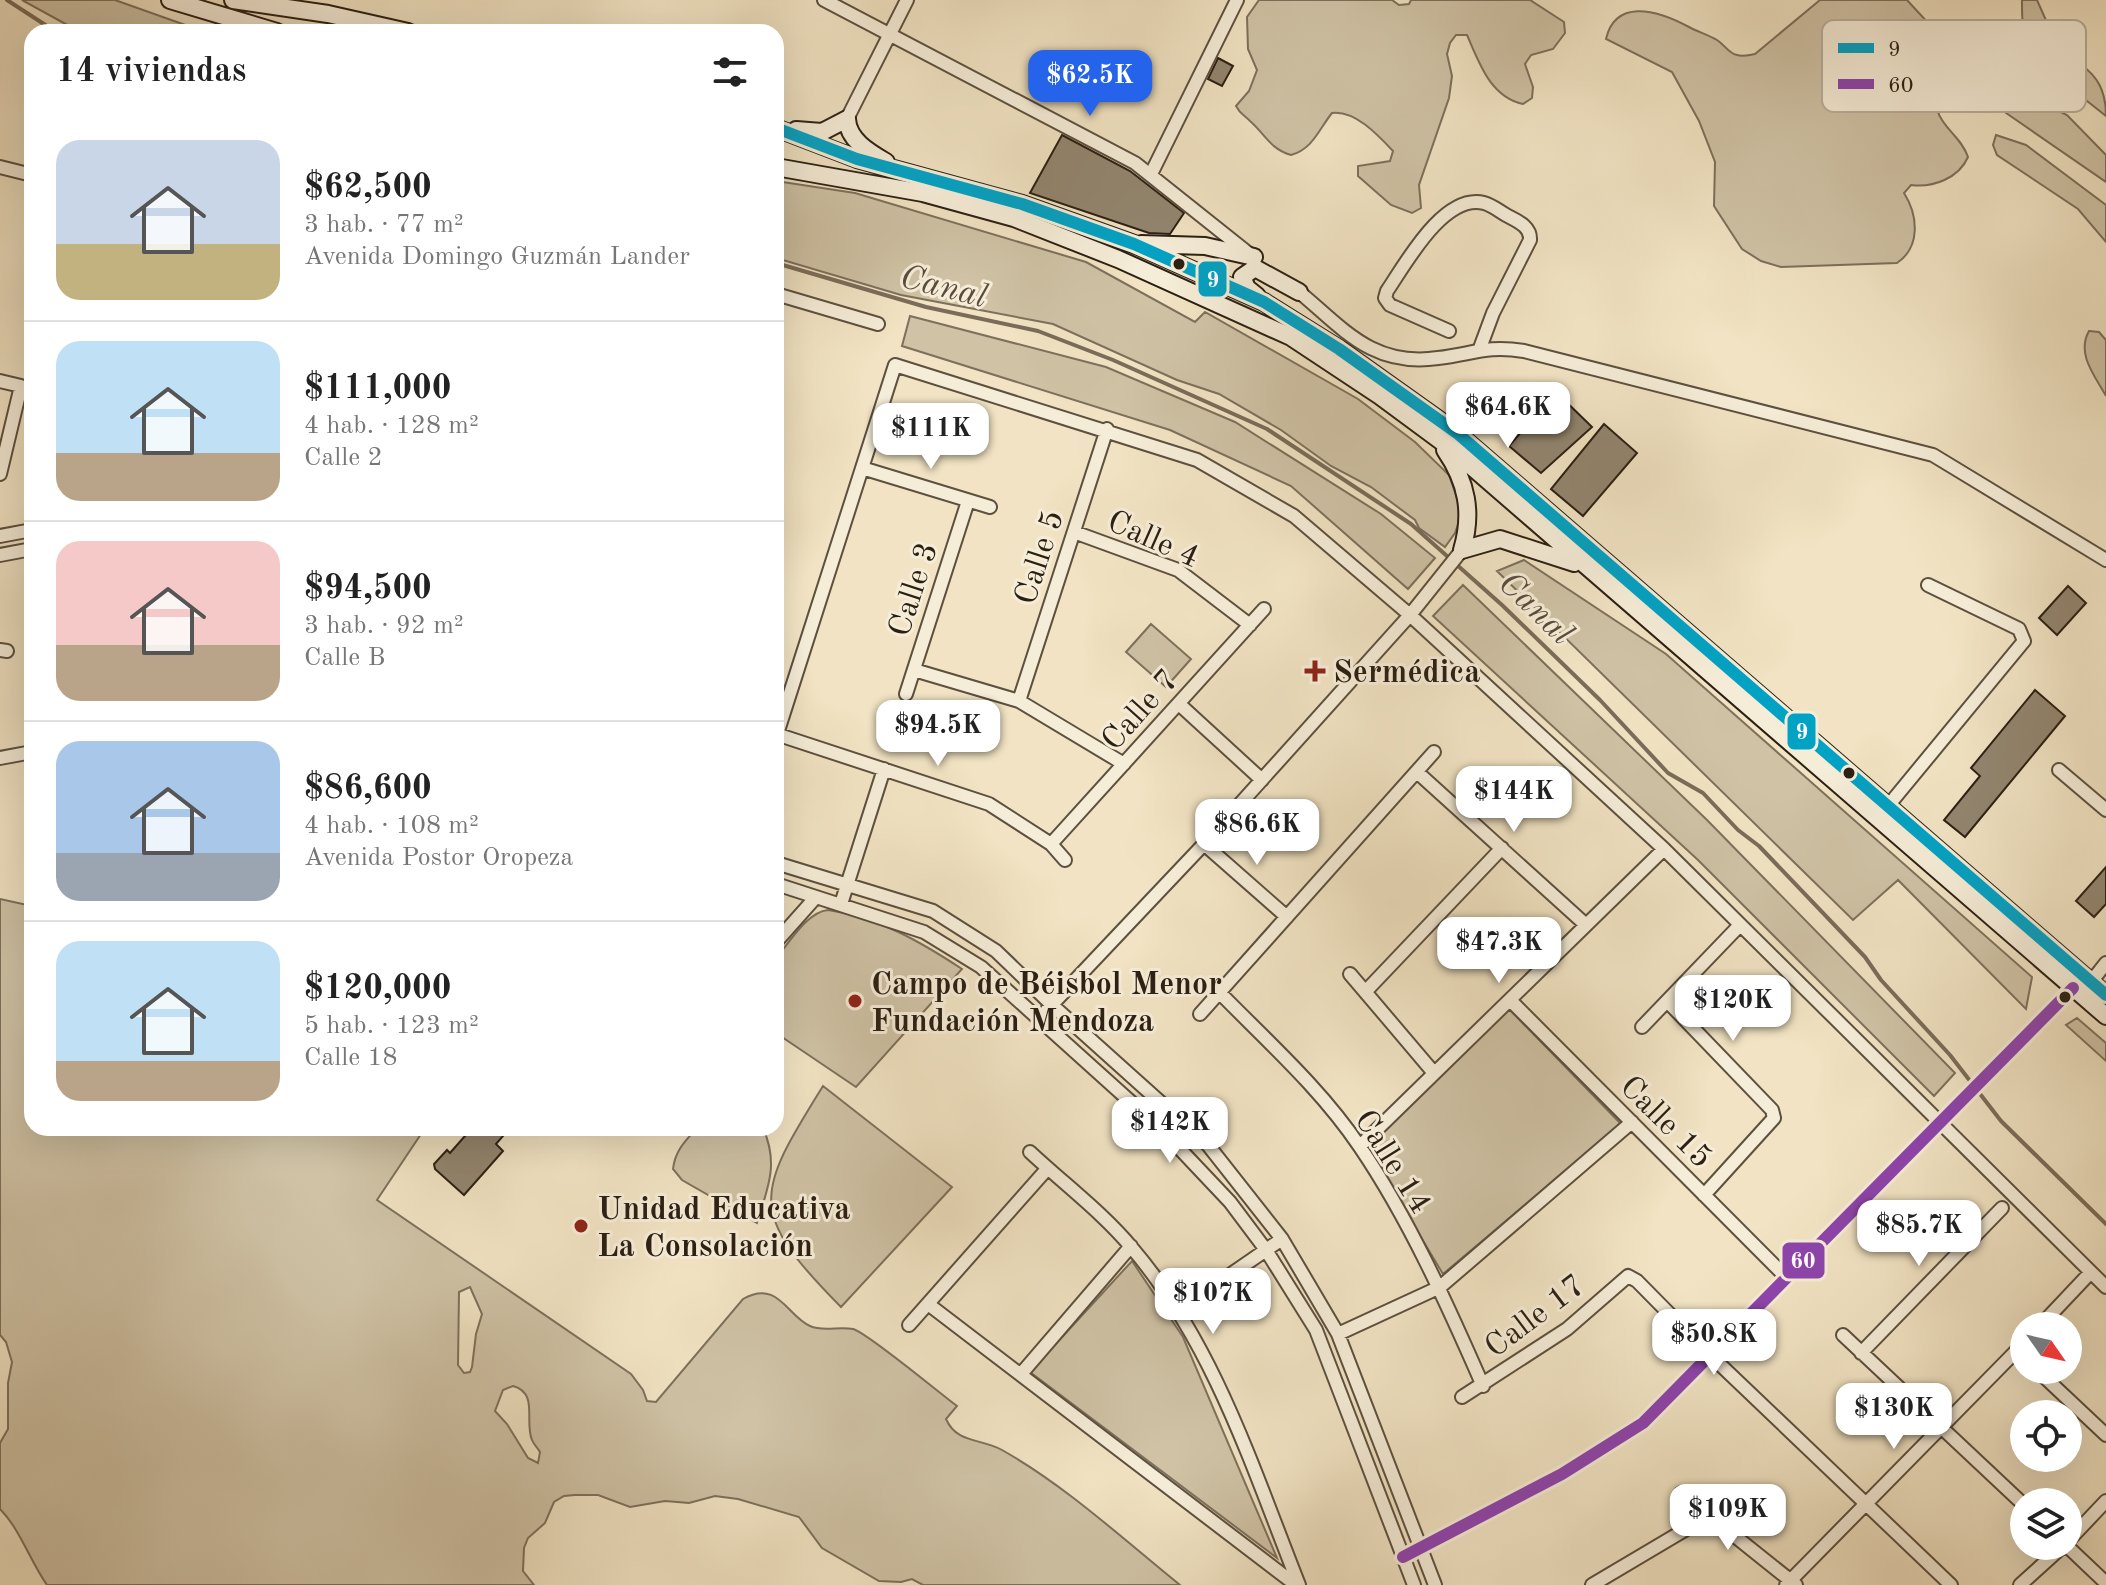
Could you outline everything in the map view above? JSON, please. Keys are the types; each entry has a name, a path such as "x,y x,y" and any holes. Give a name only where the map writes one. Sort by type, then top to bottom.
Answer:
{"main road":[{"path":"170,0 250,24"},
{"path":"233,0 279,4 372,24"},
{"path":"784,129 822,132 847,119 847,129 853,137 874,155 902,171"},
{"path":"784,131 836,152 1022,204 1134,244 1264,302 1377,374 1457,433 2106,995"},
{"path":"784,168 923,193 1014,218 1076,242 1291,337 1428,431 2106,1016"},
{"path":"1134,244 1205,246 1254,257"},
{"path":"1264,302 1243,283 1242,277 1250,269 1262,269 1299,292"},
{"path":"1428,431 1453,462 1463,484 1469,527 1461,550"},
{"path":"1461,550 1484,541 1513,541 1589,569"}],"street":[{"path":"824,0 1151,174 1299,292 1334,325 1368,348 1390,355 1429,360 1480,348 1499,347 1933,455 2106,560"},
{"path":"847,119 907,0"},
{"path":"1151,174 1237,0"},
{"path":"0,167 24,173"},
{"path":"1449,331 1390,305 1385,298 1387,291 1428,230 1446,214 1477,202 1487,203 1526,227 1530,240 1493,313 1480,348"},
{"path":"784,296 878,324"},
{"path":"784,709 895,365 1107,429 1197,460 1294,516 1410,615 1664,849 2106,1287"},
{"path":"0,381 21,386 0,474"},
{"name":"Calle 5","path":"1019,701 1107,429"},
{"path":"862,468 990,507"},
{"name":"Calle 3","path":"906,694 968,501"},
{"path":"0,536 24,532"},
{"name":"Calle 4","path":"1074,532 1178,570 1250,625"},
{"path":"0,552 24,550"},
{"path":"1039,1020 1262,780 1410,615 1461,550"},
{"path":"1888,806 2024,641 2019,629 1928,585"},
{"name":"Calle 7","path":"1051,844 1264,609"},
{"path":"914,670 1019,701 1124,764"},
{"path":"1179,704 1262,780"},
{"path":"784,737 989,804 1051,844 1065,860"},
{"path":"1200,1014 1434,752"},
{"path":"0,758 24,754"},
{"path":"841,904 884,769"},
{"path":"2059,770 2106,810"},
{"path":"1417,772 1586,925"},
{"path":"1204,844 1287,917"},
{"path":"1366,991 1502,848"},
{"path":"1360,1146 1664,849"},
{"path":"784,865 933,911 996,951 1208,1145 1282,1239 1338,1334 1435,1585"},
{"path":"784,887 924,932 981,967 1162,1130 1230,1202 1266,1250 1316,1330 1414,1585"},
{"path":"784,933 816,897"},
{"path":"1642,1027 1740,925"},
{"path":"2091,982 2106,963"},
{"path":"1350,974 1434,1073"},
{"path":"1403,1557 1562,1474 1643,1423 2073,988"},
{"name":"Calle 14","path":"1220,993 1305,1079 1360,1146 1440,1287 1483,1386"},
{"name":"Calle 15","path":"1510,1000 1787,1278"},
{"path":"1667,1001 1772,1110 1774,1118 1770,1126 1704,1195"},
{"path":"1338,1334 1440,1287 1632,1122"},
{"path":"1030,1152 1131,1246 1179,1310 1212,1373 1298,1585"},
{"path":"909,1325 1047,1169"},
{"path":"1861,1353 2002,1208"},
{"path":"1179,1310 1282,1239"},
{"path":"1021,1374 1131,1246"},
{"path":"2053,1312 2091,1272"},
{"name":"Calle 17","path":"1462,1397 1567,1329 1628,1276 1637,1281 1710,1355"},
{"path":"928,1304 1298,1585"},
{"path":"1843,1335 2010,1492"},
{"path":"1710,1355 1951,1585"},
{"path":"1681,1493 1791,1584 2010,1363"},
{"path":"2052,1384 2106,1435"},
{"path":"2082,1527 2106,1501"},
{"path":"1592,1585 1710,1515"},
{"path":"2020,1585 2048,1560"},
{"path":"2082,1560 2106,1583"}],"shaded area":[{"path":"22,0 115,0 182,24 66,24"},
{"path":"1259,0 1392,0 1399,5 1409,4 1411,0 1530,0 1564,22 1565,33 1553,49 1531,55 1525,64 1533,87 1532,98 1523,104 1502,94 1494,86 1481,67 1467,35 1456,35 1447,54 1452,76 1449,98 1419,185 1421,208 1412,213 1391,205 1358,176 1358,166 1390,161 1393,151 1357,119 1332,113 1310,143 1291,155 1273,145 1239,111 1236,106 1249,91 1257,70 1248,49 1247,17"},
{"path":"1820,0 1907,0 1925,20 1822,20 1822,112 1938,112 1968,157 1952,176 1936,183 1911,185 1904,193 1912,211 1915,230 1910,248 1897,263 1781,267 1761,261 1742,249 1714,206 1715,162 1699,121 1672,72 1606,39 1618,18 1627,13 1650,12 1714,38 1734,54 1755,54"},
{"path":"2022,0 2037,0 2046,20 2022,20"},
{"path":"2086,68 2101,88 2106,116 2086,100"},
{"path":"2061,112 2067,115 2106,155 2106,182 2006,113"},
{"path":"1996,135 2026,145 2106,205 2106,242 2078,209 1997,155 1993,145"},
{"path":"784,182 855,193 1086,262 1195,322 1205,312 1358,399 1415,442 1449,475 1461,516 1455,533 1445,547 1371,487 1331,466 1281,430 1219,394 1177,380 1053,324 901,295 784,260"},
{"path":"910,316 1106,367 1235,422 1381,514 1435,558 1408,589 1291,486 1170,430 902,346"},
{"path":"2089,331 2099,332 2106,340 2106,396 2086,356"},
{"path":"1524,560 1666,654 2032,977 2026,1009 1898,880 1853,920 1497,571"},
{"path":"1463,585 1707,820 1955,1073 1934,1096 1698,860 1433,616"},
{"path":"1151,624 1191,659 1166,687 1126,652"},
{"path":"0,899 24,904 24,1136 420,1136 377,1200 631,1374 647,1401 656,1402 743,1299 765,1293 774,1296 810,1326 853,1329 873,1341 957,1406 946,1419 956,1433 994,1446 1026,1464 1094,1514 1180,1585 923,1585 912,1579 879,1581 822,1548 799,1517 738,1499 715,1496 689,1503 665,1501 630,1507 598,1495 575,1495 564,1496 554,1502 545,1523 528,1538 524,1548 523,1571 534,1585 47,1585 0,1509 0,1443 8,1429 8,1383 12,1362 6,1342 0,1335","holes":["470,1287 482,1314 472,1367 470,1372 464,1373 458,1365 459,1292","513,1386 521,1390 528,1401 530,1433 540,1452 538,1463 528,1458 495,1411 503,1390"]},
{"name":"Campo de Béisbol Menor Fundación Mendoza","path":"820,912 846,913 882,925 931,949 962,969 856,1087 784,1038 784,948 806,922"},
{"path":"1508,1008 1621,1124 1443,1274 1366,1146"},
{"path":"2077,1018 2106,1043 2106,1061 2066,1025"},
{"path":"823,1086 952,1187 841,1307 789,1248 776,1224 771,1202 774,1179 784,1153"},
{"path":"690,1136 766,1136 770,1176 757,1223 682,1180 673,1169"},
{"path":"1132,1261 1183,1337 1277,1558 1030,1372"}],"building":[{"path":"1218,58 1233,66 1222,86 1208,79"},
{"path":"1062,135 1130,171 1184,213 1170,234 1149,233 1030,193"},
{"path":"1556,392 1592,427 1541,473 1509,446"},
{"path":"1604,424 1637,453 1583,516 1551,489"},
{"path":"2068,586 2086,603 2057,635 2039,618"},
{"path":"2035,690 2065,716 1965,837 1944,820 1980,776 1971,768"},
{"path":"2106,867 2106,904 2094,917 2076,901"},
{"path":"465,1136 503,1136 496,1144 503,1151 464,1195 435,1169 434,1164 447,1150 450,1153"}],"waterway":[{"name":"Canal","path":"7,0 44,24"},
{"name":"Canal","path":"784,265 926,307 1038,331 1113,360 1267,429 1411,524 1502,605 1600,700 1668,773 1703,793 1738,830 1759,846 1865,957 1881,980 1950,1055 2001,1121 2106,1224"}],"transit line":[{"name":"9","path":"784,131 857,159 1022,204 1134,244 1264,302 1339,349 1457,433 2106,995"},
{"name":"60","path":"1403,1557 1562,1474 1643,1423 2073,988"}],"place":[{"name":"Sermédica","path":"1315,671"},
{"name":"Campo de Béisbol Menor Fundación Mendoza","path":"855,1001"},
{"name":"Unidad Educativa La Consolación","path":"581,1226"}]}
